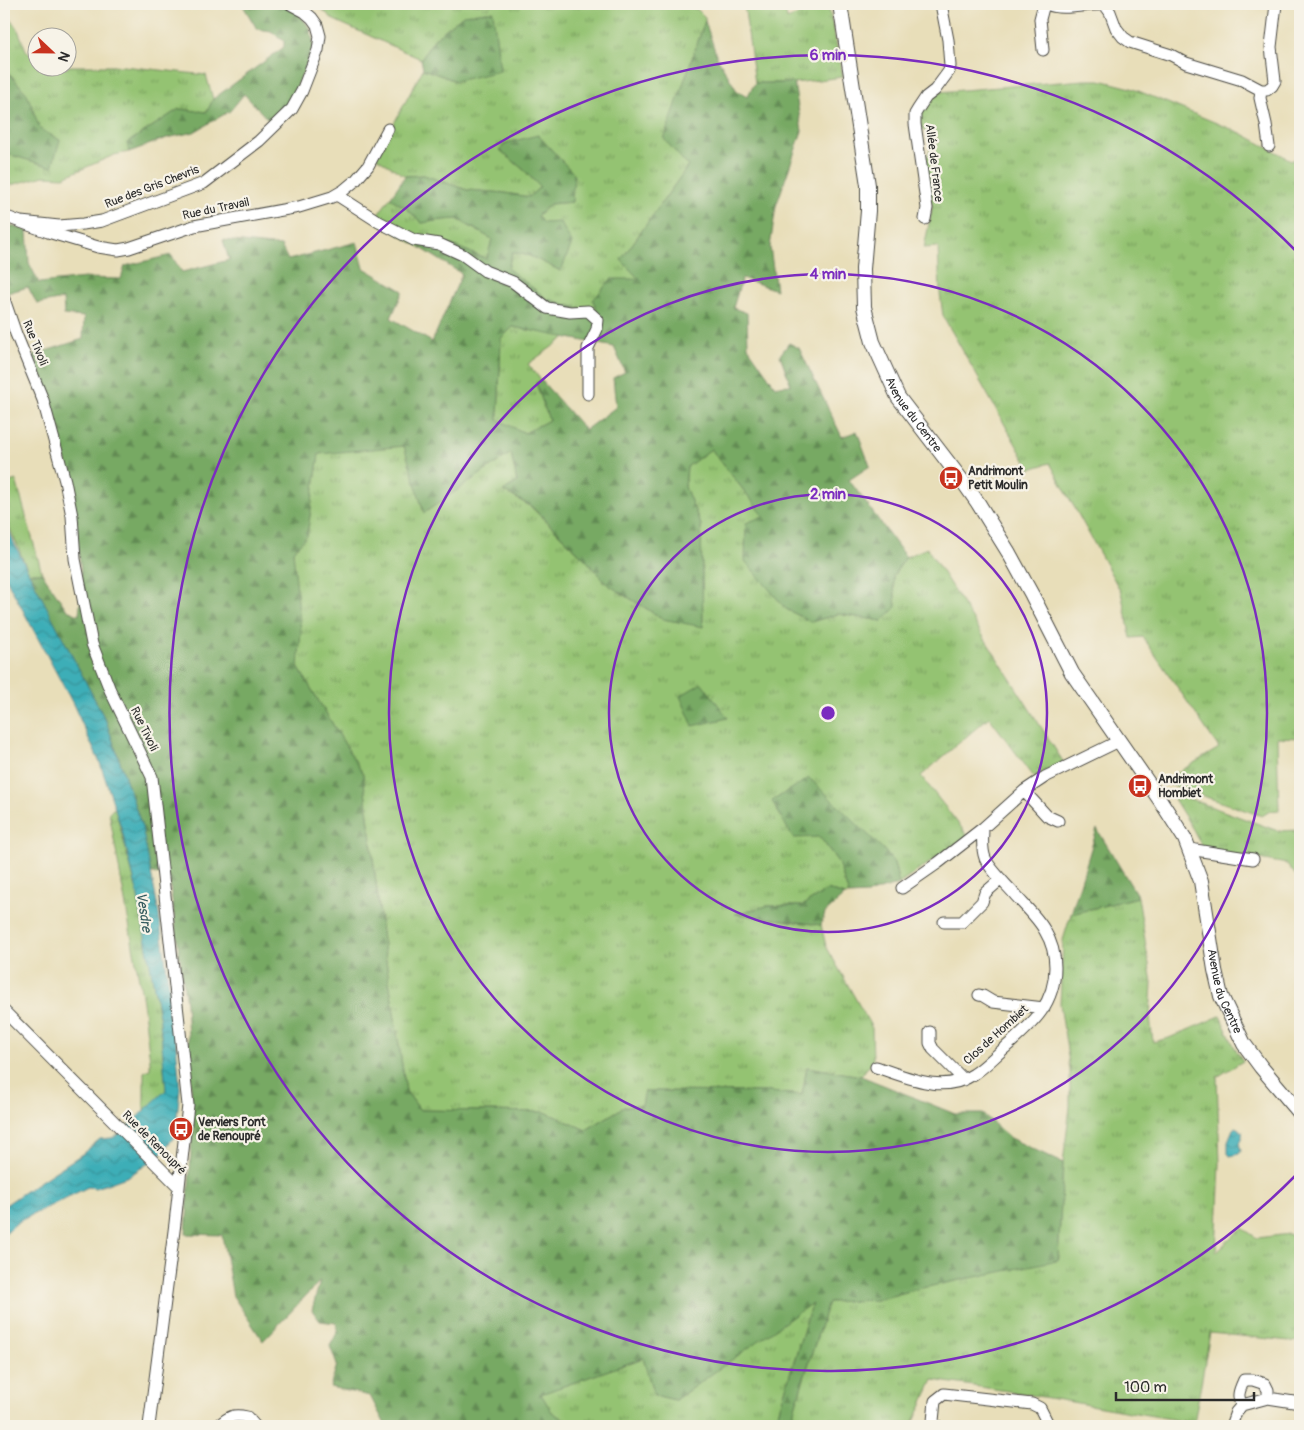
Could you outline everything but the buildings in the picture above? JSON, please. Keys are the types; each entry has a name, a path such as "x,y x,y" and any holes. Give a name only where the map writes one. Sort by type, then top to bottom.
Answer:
{"street":[{"name":"Avenue du Centre","path":"840,4 868,185 868,211 863,269 864,307 872,342 898,397 978,503 1009,553 1072,673 1185,839 1201,881 1221,996 1244,1044 1300,1113"},
{"name":"Allée de France","path":"925,220 927,208 915,114 926,97 935,90 949,71 948,40 941,4"},
{"path":"1043,50 1040,19 1045,4 1066,8 1096,4 1105,5 1116,28 1130,42 1171,55 1186,63 1242,80 1261,90 1268,90 1275,81 1271,47 1276,4"},
{"name":"Rue des Gris Chevris","path":"21,222 59,226 102,221 204,183 259,141 292,109 302,92 318,50 320,36 316,25 312,18 296,5"},
{"path":"1261,90 1260,98 1269,146"},
{"name":"Rue du Travail","path":"21,222 98,247 118,250 147,243 194,226 299,207 336,195 356,180 368,166 388,129"},
{"path":"336,195 379,222 414,240 439,244 463,255 485,271 513,282 547,308 570,312 588,311 598,320 597,329 588,348 588,394"},
{"path":"4,216 21,222"},
{"name":"Rue Tivoli","path":"4,300 43,400 60,463 72,516 75,559 92,644 110,690 152,776 188,1105 178,1186"},
{"path":"902,888 983,828 1024,791 1045,777 1119,740"},
{"path":"1024,791 1047,816 1058,821"},
{"name":"Clos de Hombiet","path":"876,1068 931,1084 946,1084 964,1080 973,1075 1030,1026 1044,1008 1051,993 1055,980 1055,960 1051,944 1045,930 985,859 982,844 983,828"},
{"path":"1189,850 1253,859"},
{"path":"944,922 962,922 1001,879"},
{"name":"Clos de Hombiet","path":"979,995 994,1002 1044,1008"},
{"name":"Rue de Renoupré","path":"4,1011 178,1186 149,1426"},
{"name":"Clos de Hombiet","path":"930,1032 930,1043 933,1049 964,1080"},
{"path":"1242,1406 1239,1400 1240,1389 1244,1380 1253,1380 1265,1384 1268,1390 1268,1398"},
{"path":"936,1426 934,1421 935,1401 944,1394 1032,1404 1040,1408 1049,1426"},
{"path":"1231,1426 1236,1412 1242,1406 1268,1398 1300,1403"},
{"path":"218,1426 226,1418 236,1415 247,1417 255,1426"}],"green space":[{"path":"242,4 280,4 298,13 310,28 314,46 290,104 272,124 244,94 230,111 194,132 167,138 129,152 127,143 179,109 207,112 213,99 284,47 284,41 271,31 257,29"},
{"path":"316,4 647,4 661,8 683,5 697,9 705,17 705,21 687,73 688,166 621,260 640,279 599,314 547,299 508,269 512,252 530,256 561,271 537,215 550,204 572,202 500,150 525,171 540,187 529,197 467,190 424,175 405,176 376,157 423,69 456,81 435,38 421,59 334,20"},
{"path":"744,4 784,4 787,19 828,4 843,77 794,83 755,83"},
{"path":"4,9 18,30 28,52 28,78 78,78 78,66 123,66 206,75 213,99 207,112 179,109 127,143 129,152 114,155 64,177 44,176 4,187 4,153 52,167 27,94 4,67"},
{"path":"493,11 500,71 456,81 423,69 421,59 435,38 463,15"},
{"path":"705,21 717,57 737,91 747,97 755,83 794,83 802,131 776,206 770,247 776,290 742,278 733,308 747,313 748,347 775,386 791,385 780,355 789,343 799,348 842,437 857,431 870,466 849,480 906,557 893,576 896,607 882,621 838,614 811,622 786,609 745,561 746,523 764,516 711,449 687,467 685,487 701,525 703,627 663,619 607,584 588,562 531,506 503,491 517,482 511,453 424,513 404,446 319,454 307,536 293,551 301,632 298,667 363,774 383,941 406,1091 420,1110 545,1112 586,1130 624,1107 642,1105 645,1091 770,1092 802,1095 807,1067 861,1076 955,1114 983,1114 1010,1138 1063,1163 1058,1260 917,1289 876,1300 828,1302 789,1426 774,1426 812,1303 675,1400 654,1395 643,1358 541,1394 552,1412 573,1426 386,1426 370,1396 330,1387 337,1365 330,1346 338,1331 336,1323 320,1321 312,1310 320,1281 263,1341 233,1296 222,1235 186,1234 193,1120 186,1003 169,878 150,872 142,827 106,721 29,573 42,573 67,610 79,615 82,584 74,498 53,407 33,355 83,339 84,317 64,315 63,299 37,304 28,287 7,293 4,284 4,246 9,243 4,224 27,230 29,263 39,283 85,278 121,279 125,266 171,255 182,272 229,260 223,240 281,246 288,260 357,242 364,268 403,291 391,318 432,342 462,274 421,248 431,237 487,259 492,239 457,219 422,223 406,208 390,198 405,176 424,175 467,190 529,197 540,187 525,171 500,150 506,143 538,135 574,174 572,202 550,204 537,216 543,223 560,222 572,243 561,271 530,256 512,252 508,269 547,299 598,314 593,300 611,279 639,279 621,260 688,166 664,139","holes":["513,327 614,347 625,372 613,378 616,407 585,430 541,380 536,383 549,420 525,433 498,420 501,338"]},
{"path":"4,67 27,94 40,129 60,140 52,167 4,153"},
{"path":"1100,80 1131,88 1241,133 1291,160 1300,159 1300,738 1277,737 1279,810 1270,811 1262,816 1162,782 1219,748 1143,637 1131,638 1121,592 1050,463 1030,469 943,316 938,247 924,248 932,209 926,158 930,150 938,143 938,138 926,132 918,120 923,107 939,92"},
{"path":"390,198 406,208 422,223 457,219 492,239 487,259 431,237 421,248 374,220"},
{"path":"513,327 566,337 528,364 541,380 536,383 549,420 525,433 498,420 501,338"},
{"path":"405,446 424,513 511,453 517,482 503,491 530,506 588,562 607,584 663,619 703,626 701,525 685,487 687,467 711,449 764,516 786,609 811,622 838,614 882,621 896,606 893,576 906,557 927,548 1064,763 1034,777 989,717 921,776 968,836 899,884 894,863 820,837 838,862 849,895 827,890 802,906 767,906 737,914 821,925 826,946 872,1028 873,1060 861,1076 807,1067 802,1095 770,1092 645,1091 642,1105 624,1107 586,1130 545,1112 420,1110 406,1091 383,941 363,774 298,667 293,550 307,536 319,453"},
{"path":"16,480 42,573 29,573 4,515 4,484"},
{"path":"702,683 728,718 693,726 680,696"},
{"path":"809,778 884,850 894,863 899,884 867,894 849,895 838,862 820,837 793,838 772,801"},
{"path":"1171,794 1193,800 1278,831 1300,830 1300,881 1287,864 1203,849"},
{"path":"115,808 137,891 160,1021 166,1091 144,1112 144,1072 150,1069 150,1061 143,1002 109,812"},
{"path":"1097,829 1138,897 1071,914"},
{"path":"827,890 845,895 825,913 821,925 735,914 767,906 802,906"},
{"path":"1138,897 1152,983 1150,1017 1153,1042 1169,1038 1220,1016 1243,1061 1217,1077 1220,1164 1216,1252 1242,1228 1257,1238 1289,1234 1300,1241 1300,1342 1210,1333 1194,1423 933,1380 912,1426 789,1426 828,1302 876,1300 917,1289 1058,1259 1063,1163 1070,1107 1070,1070 1060,1004 1063,940 1071,914"},
{"path":"812,1302 774,1426 573,1426 552,1412 540,1394 643,1358 654,1395 675,1400"}],"water":[{"name":"Vesdre","path":"4,518 29,573 106,721 142,827 158,908 174,1021 180,1088 175,1136 158,1157 129,1176 96,1188 88,1187 18,1222 4,1234 4,1206 82,1154 100,1139 112,1138 118,1135 166,1090 160,1021 137,891 121,827 100,763 72,702 4,575"},
{"path":"1236,1127 1242,1132 1239,1143 1241,1151 1239,1154 1230,1156 1228,1153 1228,1141 1233,1129"}],"place":[{"name":"Andrimont Petit Moulin","path":"951,478"},
{"name":"Andrimont Hombiet","path":"1140,786"},
{"name":"Verviers Pont de Renoupré","path":"181,1129"}]}
